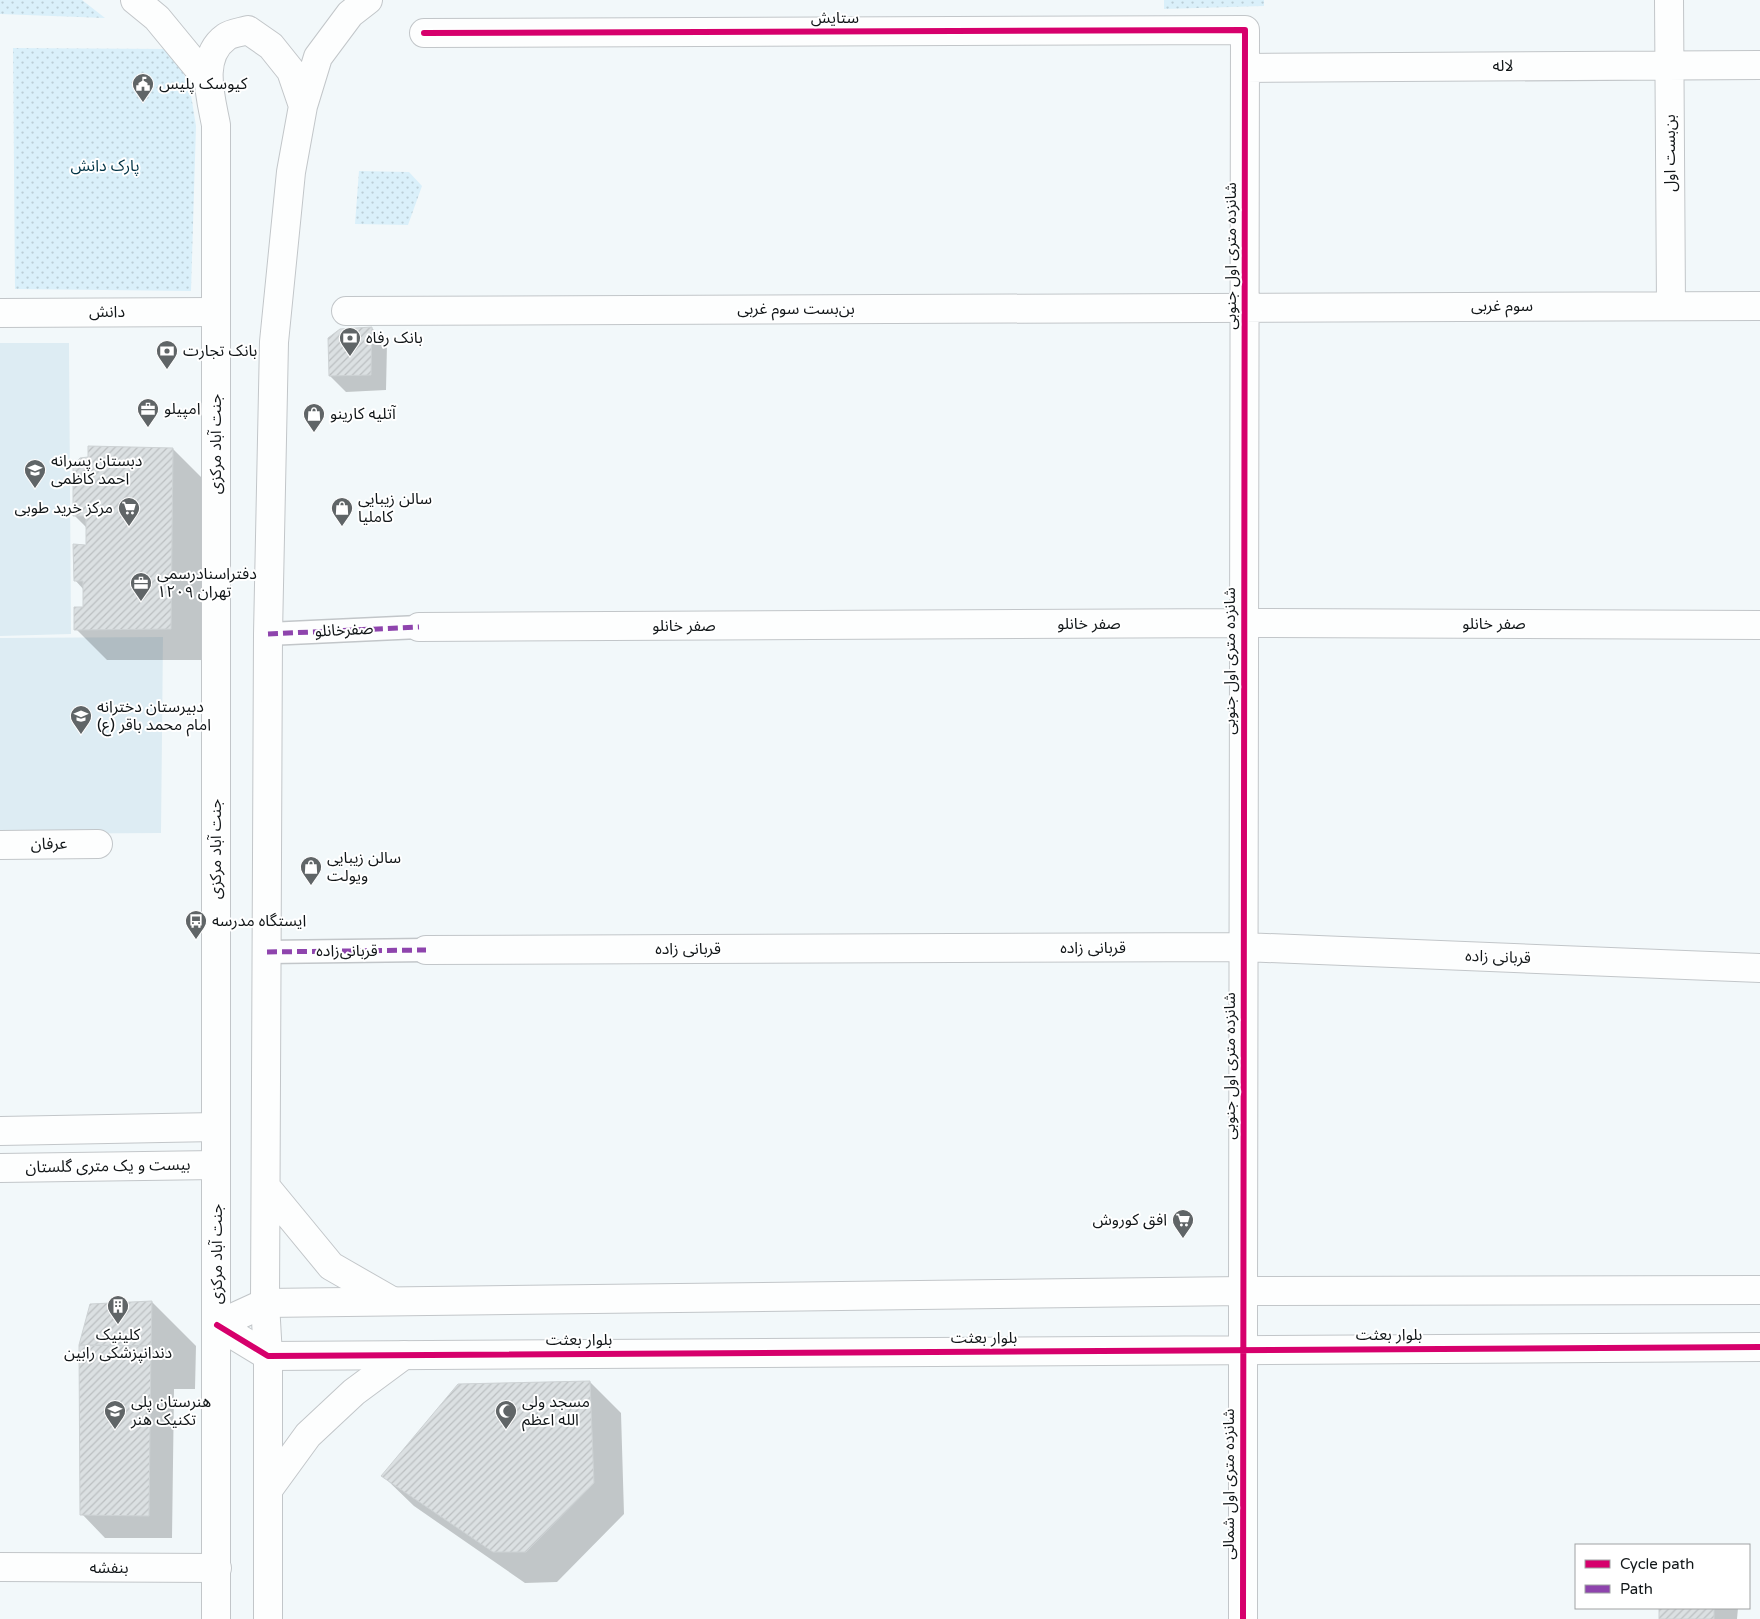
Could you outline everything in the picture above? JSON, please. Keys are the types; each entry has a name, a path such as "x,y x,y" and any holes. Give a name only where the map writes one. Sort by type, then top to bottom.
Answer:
{"street":[{"path":"135,0 157,18 208,80"},
{"path":"268,1619 268,1356 265,1303 268,634 275,388 274,342 291,172 303,106 318,57 350,14 368,0"},
{"name":"بن‌بست اول","path":"1669,0 1672,306"},
{"path":"208,80 211,56 226,37 248,30 271,46 291,71 303,106"},
{"name":"ستایش","path":"424,33 1245,30"},
{"name":"شانزده متری اول جنوبی","path":"1243,1350 1245,30"},
{"name":"لاله","path":"1245,68 1760,65"},
{"name":"جنت آباد مرکزی","path":"208,80 216,125 214,312 216,340 216,1619"},
{"name":"سوم غربی","path":"1245,306 1760,306"},
{"name":"بن‌بست سوم غربی","path":"346,310 1245,306"},
{"name":"دانش","path":"0,313 214,312"},
{"name":"صفر خانلو","path":"419,627 1244,623 1760,625"},
{"name":"صفرخانلو","path":"268,634 419,627"},
{"name":"عرفان","path":"0,845 98,844"},
{"name":"قربانی زاده","path":"426,950 1244,947 1760,968"},
{"name":"قربانی‌زاده","path":"267,952 426,950"},
{"path":"0,1131 216,1127"},
{"name":"بیست و یک متری گلستان","path":"0,1168 216,1164"},
{"path":"266,1187 331,1266 392,1301"},
{"path":"217,1325 265,1303 1243,1291 1760,1290"},
{"path":"217,1325 268,1356"},
{"name":"بلوار بعثت","path":"268,1356 1760,1348"},
{"name":"شانزده متری اول شمالی","path":"1242,1619 1243,1350"},
{"path":"268,1490 308,1434 354,1392 404,1355"},
{"name":"بنفشه","path":"0,1567 217,1568"}],"shaded area":[{"name":"دبستان پسرانه احمد کاظمی","path":"0,343 69,343 71,634 0,636"},
{"name":"دبیرستان دخترانه امام محمد باقر (ع)","path":"163,637 161,833 0,834 0,638"}],"green space":[{"path":"0,0 82,0 105,18 0,14"},
{"path":"1164,0 1264,0 1264,6 1164,9"},
{"name":"پارک دانش","path":"13,48 169,49 186,78 196,126 191,291 15,289"},
{"path":"359,171 409,172 422,186 408,225 355,224"}],"building":[{"name":"بانک رفاه","path":"372,327 371,375 329,376 328,338 340,329"},
{"name":"مرکز خرید طوبی","path":"88,446 173,448 171,629 74,630 74,607 83,607 83,581 74,581 73,544 86,545 86,516 73,516 73,466 80,458 88,457"},
{"name":"کلینیک دندانپزشکی رابین","path":"152,1301 151,1346 79,1345 90,1304"},
{"name":"هنرستان پلی تکنیک هنر","path":"79,1345 151,1346 149,1516 80,1515"},
{"name":"مسجد ولی الله اعظم","path":"590,1381 594,1483 526,1552 493,1552 381,1476 458,1384"},
{"path":"1659,1609 1714,1609 1714,1619 1659,1619"}],"marked path":[{"path":"268,634 419,627"},
{"path":"267,952 426,950"}],"cycle path":[{"path":"424,33 1245,30 1243,1619"},
{"path":"217,1325 268,1356 1760,1347"}],"place":[{"name":"کیوسک پلیس","path":"143,103"},
{"name":"بانک رفاه","path":"350,357"},
{"name":"بانک تجارت","path":"167,370"},
{"name":"امپیلو","path":"148,428"},
{"name":"آتلیه کارینو","path":"314,433"},
{"name":"دبستان پسرانه احمد کاظمی","path":"35,489"},
{"name":"مرکز خرید طوبی","path":"129,527"},
{"name":"سالن زیبایی کاملیا","path":"342,527"},
{"name":"دفتراسنادرسمی ۱۲۰۹ تهران","path":"141,602"},
{"name":"دبیرستان دخترانه امام محمد باقر (ع)","path":"81,735"},
{"name":"سالن زیبایی ویولت","path":"311,886"},
{"name":"ایستگاه مدرسه","path":"196,940"},
{"name":"افق کوروش","path":"1183,1239"},
{"name":"کلینیک دندانپزشکی رابین","path":"118,1325"},
{"name":"هنرستان پلی تکنیک هنر","path":"115,1430"},
{"name":"مسجد ولی الله اعظم","path":"506,1430"}]}
